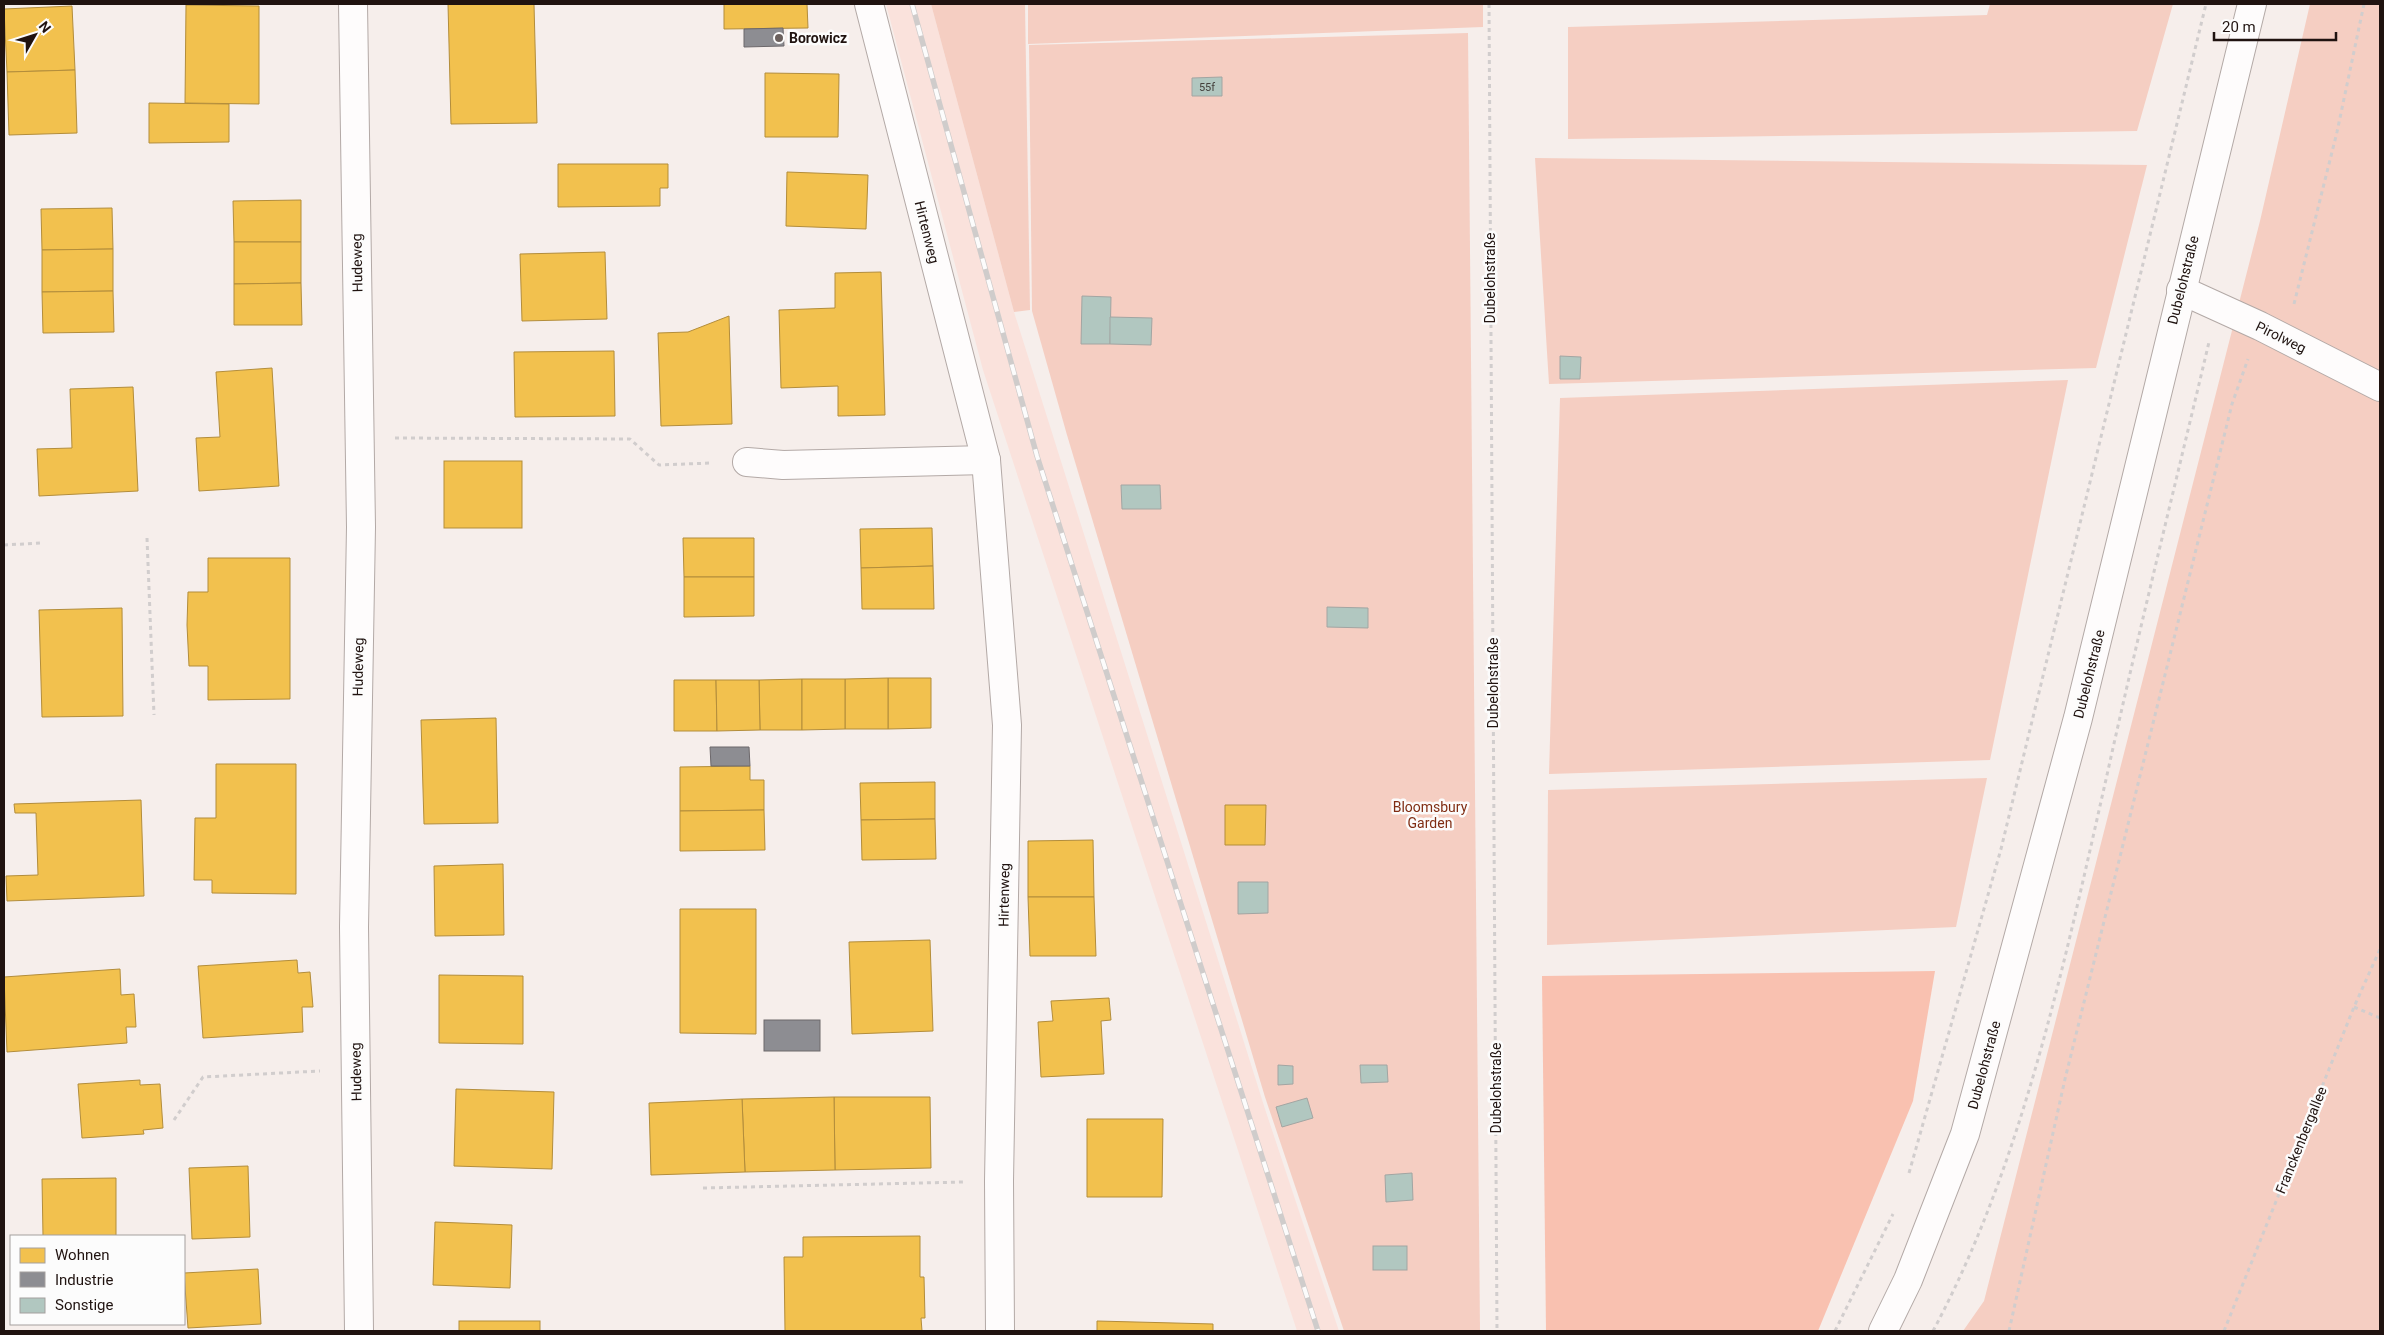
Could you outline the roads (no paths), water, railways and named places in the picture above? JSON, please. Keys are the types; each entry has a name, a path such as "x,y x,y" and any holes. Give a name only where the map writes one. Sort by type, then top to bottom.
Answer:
{"street":[{"name":"Hudeweg","path":"353,4 361,527 354,927 359,1331"},
{"name":"Hirtenweg","path":"869,4 986,460 1007,725 999,1181 1000,1331"},
{"name":"Dubelohstraße","path":"1883,1331 1908,1280 1965,1134 2078,718 2252,4"},
{"name":"Pirolweg","path":"2181,290 2285,338 2380,387"},
{"path":"747,462 783,465 986,460"}],"railway":[{"path":"912,4 1037,456 1318,1331"}],"place":[{"name":"Borowicz","path":"779,38"}],"park label":[{"name":"Bloomsbury Garden","path":"1430,816"}]}
